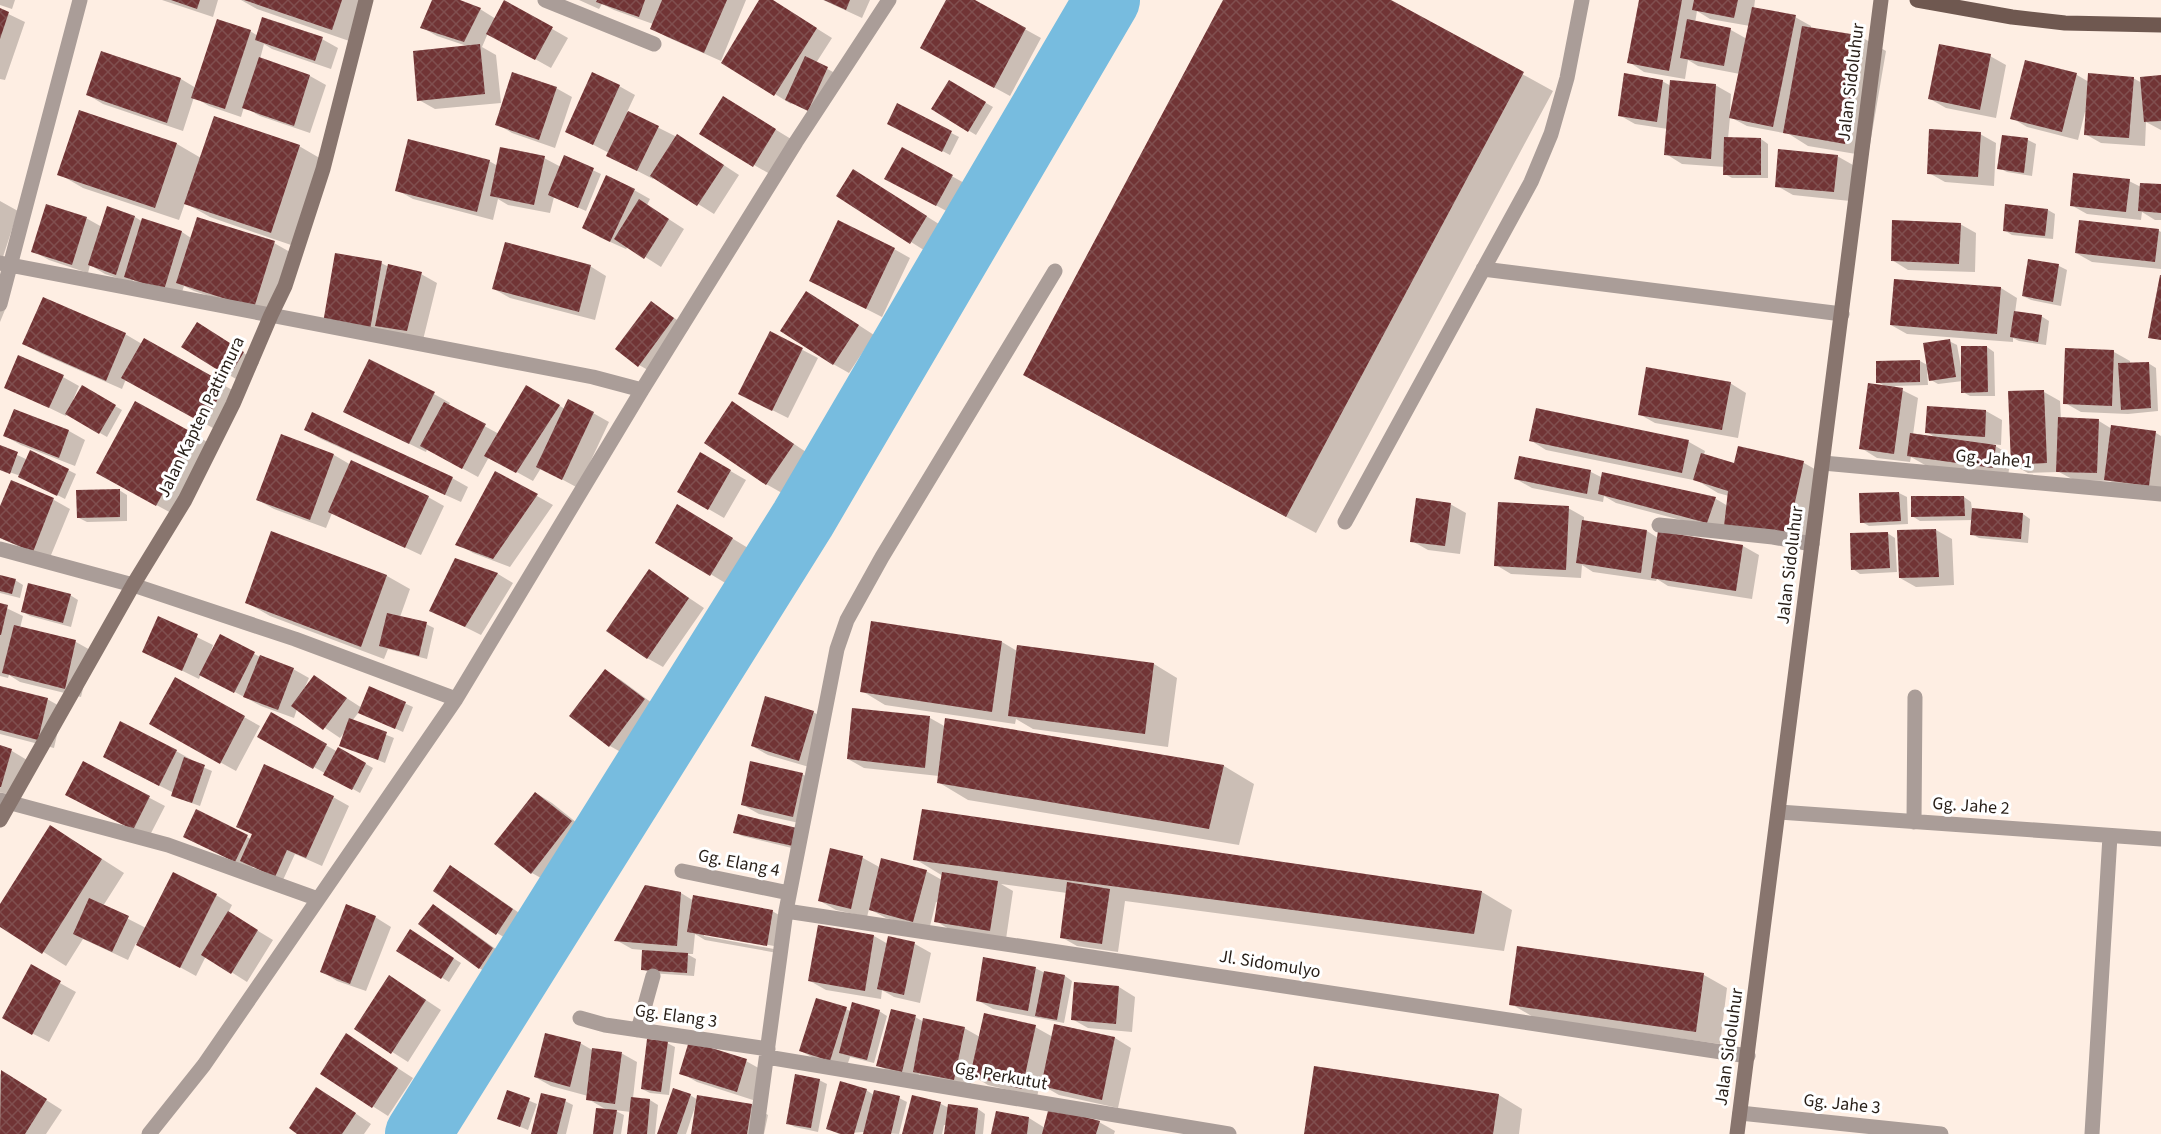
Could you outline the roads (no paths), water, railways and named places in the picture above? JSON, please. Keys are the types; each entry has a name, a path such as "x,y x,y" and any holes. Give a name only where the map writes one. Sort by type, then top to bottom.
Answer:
{"main road":[{"name":"Jalan Kapten Pattimura","path":"0,820 5,802 185,500 233,404 285,286 323,169 366,0"},
{"name":"Jalan Sidoluhur","path":"1737,1134 1881,0"},
{"path":"1917,0 2012,17 2065,23 2161,25"}],"street":[{"path":"0,304 5,264 80,0"},
{"path":"545,0 654,44"},
{"path":"149,1134 204,1065 456,699 642,390 796,142 889,0"},
{"path":"1345,522 1531,182 1551,134 1567,78 1582,0"},
{"path":"5,264 593,377 642,390"},
{"path":"1483,269 1842,314"},
{"path":"756,1134 789,893 837,649 847,620 882,557 1055,271"},
{"name":"Gg. Jahe 1","path":"1823,463 2161,494"},
{"path":"1659,525 1812,543"},
{"path":"0,549 133,585 295,639 456,699"},
{"path":"1914,822 1915,697"},
{"path":"5,802 168,845 318,899"},
{"name":"Gg. Jahe 2","path":"1779,812 2161,840"},
{"path":"2092,1134 2110,836"},
{"name":"Gg. Elang 4","path":"682,871 789,893"},
{"name":"Jl. Sidomulyo","path":"786,911 1748,1056"},
{"path":"638,1030 653,976"},
{"name":"Gg. Elang 3","path":"580,1018 595,1023 767,1053"},
{"name":"Gg. Perkutut","path":"767,1053 1229,1134"},
{"name":"Gg. Jahe 3","path":"1740,1113 1941,1134"}],"waterway":[{"path":"418,1134 803,519 1107,0"}]}
